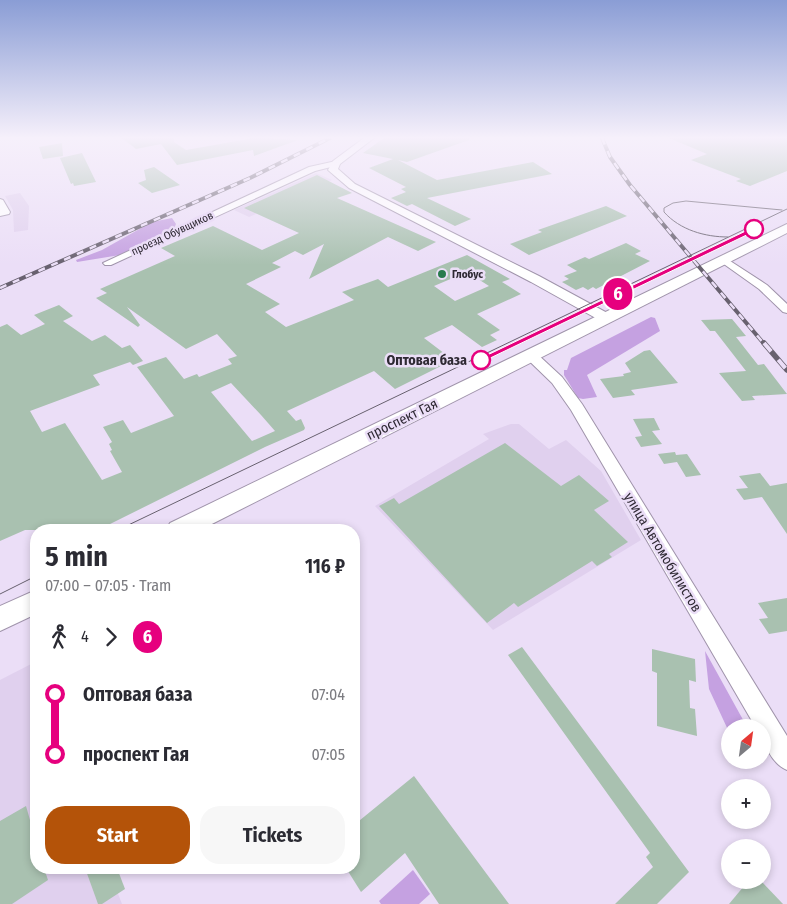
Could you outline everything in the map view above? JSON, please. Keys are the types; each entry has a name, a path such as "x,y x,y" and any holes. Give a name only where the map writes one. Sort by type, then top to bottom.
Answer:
{"main road":[{"name":"проспект Гая","path":"190,524 787,228"},
{"path":"0,619 30,604"}],"street":[{"name":"проезд Обувщиков","path":"108,263 288,180"},
{"path":"345,180 352,186 543,283 606,318"},
{"path":"0,202 3,212"},
{"path":"724,260 763,287 787,310"},
{"name":"улица Автомобилистов","path":"530,355 557,380 577,408 787,758"}],"shaded area":[{"path":"300,180 332,180 249,217 234,210"},
{"path":"20,193 29,206 28,230 14,232 13,210 5,196"},
{"path":"172,218 176,224 173,231 120,255 77,262 76,260 102,250 152,222"},
{"path":"651,317 655,318 660,331 587,375 597,397 578,398 564,375 564,370 567,370 571,358"},
{"path":"511,424 519,424 549,449 566,440 601,471 641,540 493,630 375,506 489,439 483,434"},
{"path":"705,651 743,719 723,719 709,689"},
{"path":"30,665 30,874 110,874 122,904 0,904 0,680"},
{"path":"413,870 430,894 419,904 381,904 379,901"}],"building":[{"path":"69,180 95,180 96,182 74,186 73,183 71,184"},
{"path":"146,180 173,180 180,185 152,193 138,183"},
{"path":"306,180 327,180 352,193 337,198 436,242 418,251 388,237 309,279 324,244 303,255 295,251 272,263 281,267 246,284 280,304 265,312 286,327 354,300 342,292 378,279 388,287 467,255 510,279 502,282 521,294 477,314 500,330 490,335 497,340 482,347 452,325 424,338 453,360 395,389 374,371 287,411 296,421 301,419 304,430 265,447 110,524 30,524 30,530 25,530 0,541 0,327 7,324 21,335 45,324 34,315 59,305 73,316 63,321 92,341 105,335 122,348 130,345 143,361 133,365 130,362 93,375 100,385 30,411 42,432 65,423 102,480 122,472 110,451 112,450 109,444 112,442 103,427 123,420 131,433 174,416 137,367 166,357 184,379 197,374 199,377 232,364 228,359 237,356 217,334 186,349 127,307 140,325 138,327 96,298 107,293 100,289 175,256 161,248 213,226 262,250 299,233 244,208","holes":["467,272 489,286 455,301 434,286","231,383 275,431 252,441 211,392"]},
{"path":"393,180 520,180 427,198 471,219 455,226 412,204 407,206 391,198 406,192 401,189 406,187"},
{"path":"738,180 764,180 750,186 736,181"},
{"path":"606,206 627,216 529,255 510,244 542,232 538,230"},
{"path":"626,243 641,251 635,254 650,261 596,289 593,287 588,290 583,287 576,290 562,282 569,279 564,276 577,271 567,265 585,257 589,259"},
{"path":"732,319 746,336 736,337 758,365 764,364 787,394 752,396 755,400 742,401 719,373 746,371 715,331 710,331 701,320"},
{"path":"650,350 678,383 631,390 635,395 613,398 600,379 624,376 623,374 631,372 625,363 644,351"},
{"path":"654,418 660,430 652,431 662,444 641,447 635,437 642,436 633,419"},
{"path":"505,443 561,486 579,475 609,501 594,510 628,542 609,554 612,557 597,566 592,561 518,607 514,603 487,623 379,506 394,498 399,504"},
{"path":"675,452 676,455 687,454 701,475 686,477 677,462 664,464 658,454"},
{"path":"760,473 770,486 787,483 787,534 762,497 744,500 736,489 748,488 739,476"},
{"path":"787,598 787,631 769,634 759,619 768,618 758,603"},
{"path":"522,647 689,872 657,904 615,904 653,867 646,857 650,853 508,655"},
{"path":"652,649 695,659 696,682 689,680 690,708 695,709 697,736 657,726 657,673 652,671"},
{"path":"414,776 509,904 439,904 405,853 361,892 350,874 360,874 360,820"},
{"path":"26,806 30,820 30,874 46,874 48,880 12,904 0,904 0,821"},
{"path":"87,874 119,874 125,889 102,904 98,904"},
{"path":"742,889 769,889 783,904 729,904"}],"tram line":[{"path":"728,237 711,236 685,228 670,218 664,212 664,208 673,203 686,201 782,210"},
{"path":"131,524 787,209"},
{"name":"6","path":"481,360 754,229"},
{"path":"0,594 30,579"}],"railway":[{"path":"0,288 245,180"},
{"path":"627,180 765,345"},
{"path":"764,343 787,370"}],"place":[{"name":"Глобус","path":"442,274"},
{"name":"Оптовая база","path":"481,360"}]}
